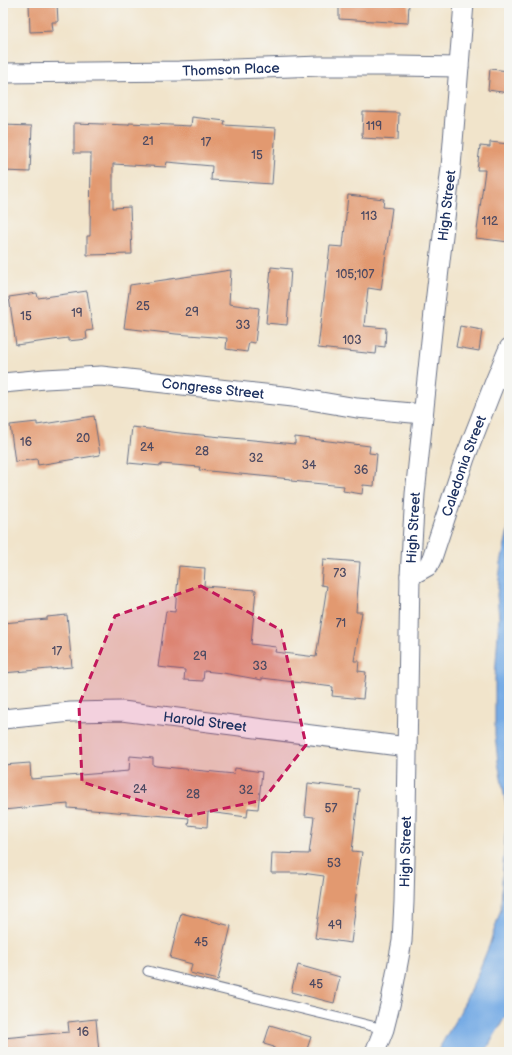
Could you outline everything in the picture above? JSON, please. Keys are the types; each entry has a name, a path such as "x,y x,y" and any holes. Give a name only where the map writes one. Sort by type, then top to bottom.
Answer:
{"street":[{"name":"High Street","path":"375,1052 384,1028 402,941 410,576 415,494 451,167 464,3"},
{"name":"Thomson Place","path":"3,73 179,71 320,66 459,67"},
{"name":"Caledonia Street","path":"410,576 428,566 432,558 465,458 509,348"},
{"name":"Congress Street","path":"3,384 45,379 101,376 292,397 357,408 423,414"},
{"name":"Harold Street","path":"3,719 72,712 122,711 407,747"}],"lane":[{"path":"148,971 384,1028"}],"highlighted area":[{"path":"201,586 281,630 306,745 263,800 188,816 82,782 79,705 115,616"}],"water":[{"path":"509,525 509,1010 485,1052 437,1052 460,1012 476,978 489,946 501,909 507,810 498,762 495,735 495,678 499,618 497,595 501,563"}],"building":[{"path":"29,3 57,3 58,22 52,22 53,31 30,32"},
{"path":"339,3 409,3 408,23 339,19"},
{"path":"490,69 509,71 509,93 488,90"},
{"path":"363,112 399,113 398,140 362,138"},
{"path":"192,117 225,121 224,125 276,128 272,184 211,180 212,166 167,162 166,167 113,164 113,208 130,207 132,254 87,255 87,236 90,236 91,153 74,153 74,123 129,125 129,123 191,126"},
{"path":"3,125 32,126 30,172 3,171"},
{"path":"490,142 509,144 509,242 476,238 485,170 477,170 480,146 490,147"},
{"path":"348,195 384,199 383,207 392,208 381,290 368,288 364,326 386,328 385,347 377,346 376,354 318,348 330,246 343,247"},
{"path":"271,267 291,269 287,325 266,323"},
{"path":"231,270 229,304 259,308 255,343 249,342 247,352 226,349 227,338 124,328 130,285"},
{"path":"87,291 93,330 86,331 87,339 68,341 68,338 16,345 9,297 37,293 38,298"},
{"path":"460,326 482,330 479,351 456,347"},
{"path":"94,416 100,455 38,465 37,459 15,462 10,425 37,422 37,425"},
{"path":"132,427 295,444 295,437 370,446 369,453 377,454 374,486 363,485 362,494 343,491 344,486 199,470 200,467 128,463"},
{"path":"323,559 360,562 356,612 362,612 354,661 359,661 358,671 366,672 363,699 332,696 333,687 262,678 262,680 223,673 204,671 203,681 184,680 185,670 158,667 166,611 175,612 179,566 205,568 204,586 256,590 251,644 276,647 275,652 316,657 327,586 321,585"},
{"path":"67,615 72,667 3,673 3,623 47,619 47,617"},
{"path":"130,756 153,758 153,765 156,766 234,774 235,768 262,772 258,809 248,808 247,817 208,812 207,827 188,825 189,818 68,808 68,804 3,810 3,765 30,763 31,779 129,771"},
{"path":"308,783 359,789 352,851 362,852 351,943 315,938 324,876 302,873 271,873 272,853 309,854 314,817 305,816"},
{"path":"181,913 231,926 218,980 190,973 192,964 170,958"},
{"path":"298,965 340,977 334,1003 291,992"},
{"path":"96,1019 99,1052 3,1052 3,1038 69,1032 68,1022"},
{"path":"270,1025 311,1037 306,1052 273,1052 274,1047 264,1044"}]}
